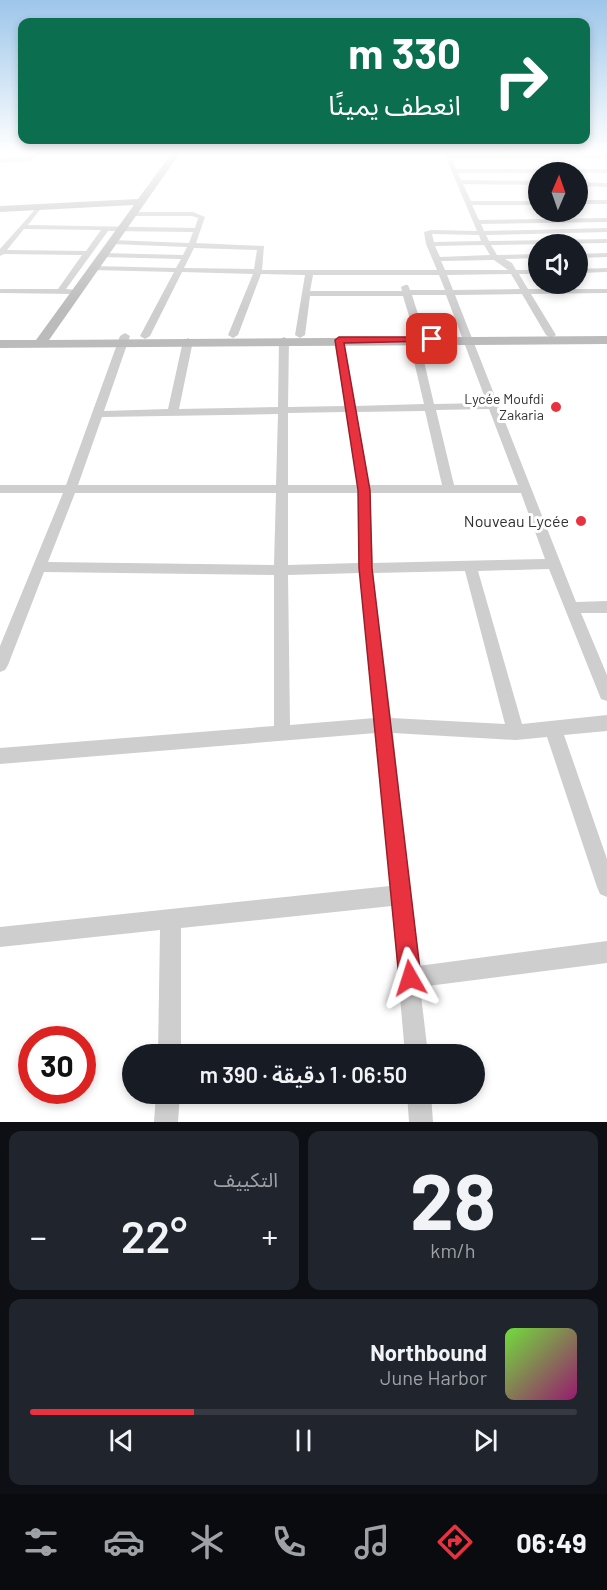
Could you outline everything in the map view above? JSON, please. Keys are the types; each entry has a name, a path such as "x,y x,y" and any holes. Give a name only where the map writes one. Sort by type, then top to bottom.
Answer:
{"street":[{"path":"0,209 72,205"},
{"path":"0,344 42,340 138,205"},
{"path":"469,205 486,243 495,257 505,262 513,272 551,335"},
{"path":"1,253 39,207"},
{"path":"133,214 198,215 202,217 202,222 180,270 145,336"},
{"path":"588,220 607,220"},
{"path":"475,222 528,221"},
{"path":"550,222 560,234"},
{"path":"22,227 198,230"},
{"path":"60,291 106,227"},
{"path":"607,230 429,232 430,244 495,406 571,608 607,694"},
{"path":"588,242 607,241"},
{"path":"112,242 261,248 258,272 232,336"},
{"path":"430,244 528,243"},
{"path":"1,253 88,253"},
{"path":"588,256 607,255"},
{"path":"437,259 528,256"},
{"path":"81,263 186,257"},
{"path":"97,262 180,270 258,272 528,272"},
{"path":"588,271 606,272"},
{"path":"300,335 308,294 309,273"},
{"path":"403,273 449,489"},
{"path":"0,291 76,292"},
{"path":"308,294 607,291"},
{"path":"124,339 145,336 300,335 417,338"},
{"path":"0,338 188,341 551,335 607,338"},
{"path":"467,337 607,338"},
{"path":"0,665 71,489 124,339"},
{"path":"282,733 281,570 284,340"},
{"path":"339,340 364,490 366,568 402,895 415,1044"},
{"path":"173,412 188,341"},
{"path":"98,414 495,406"},
{"path":"0,489 526,489"},
{"path":"40,567 281,570 555,564"},
{"path":"470,566 516,732"},
{"path":"571,608 607,607"},
{"path":"0,756 384,725 516,732 607,723"},
{"path":"554,728 607,888"},
{"path":"0,937 402,895"},
{"path":"169,1044 171,919"},
{"path":"410,978 607,952"},
{"path":"166,1122 167,1104"},
{"path":"420,1104 421,1122"}],"place":[{"name":"Lycée Moufdi Zakaria","path":"556,407"},
{"name":"Nouveau Lycée","path":"581,521"}],"route":[{"path":"410,978 366,568 364,490 339,340 432,339"}]}
